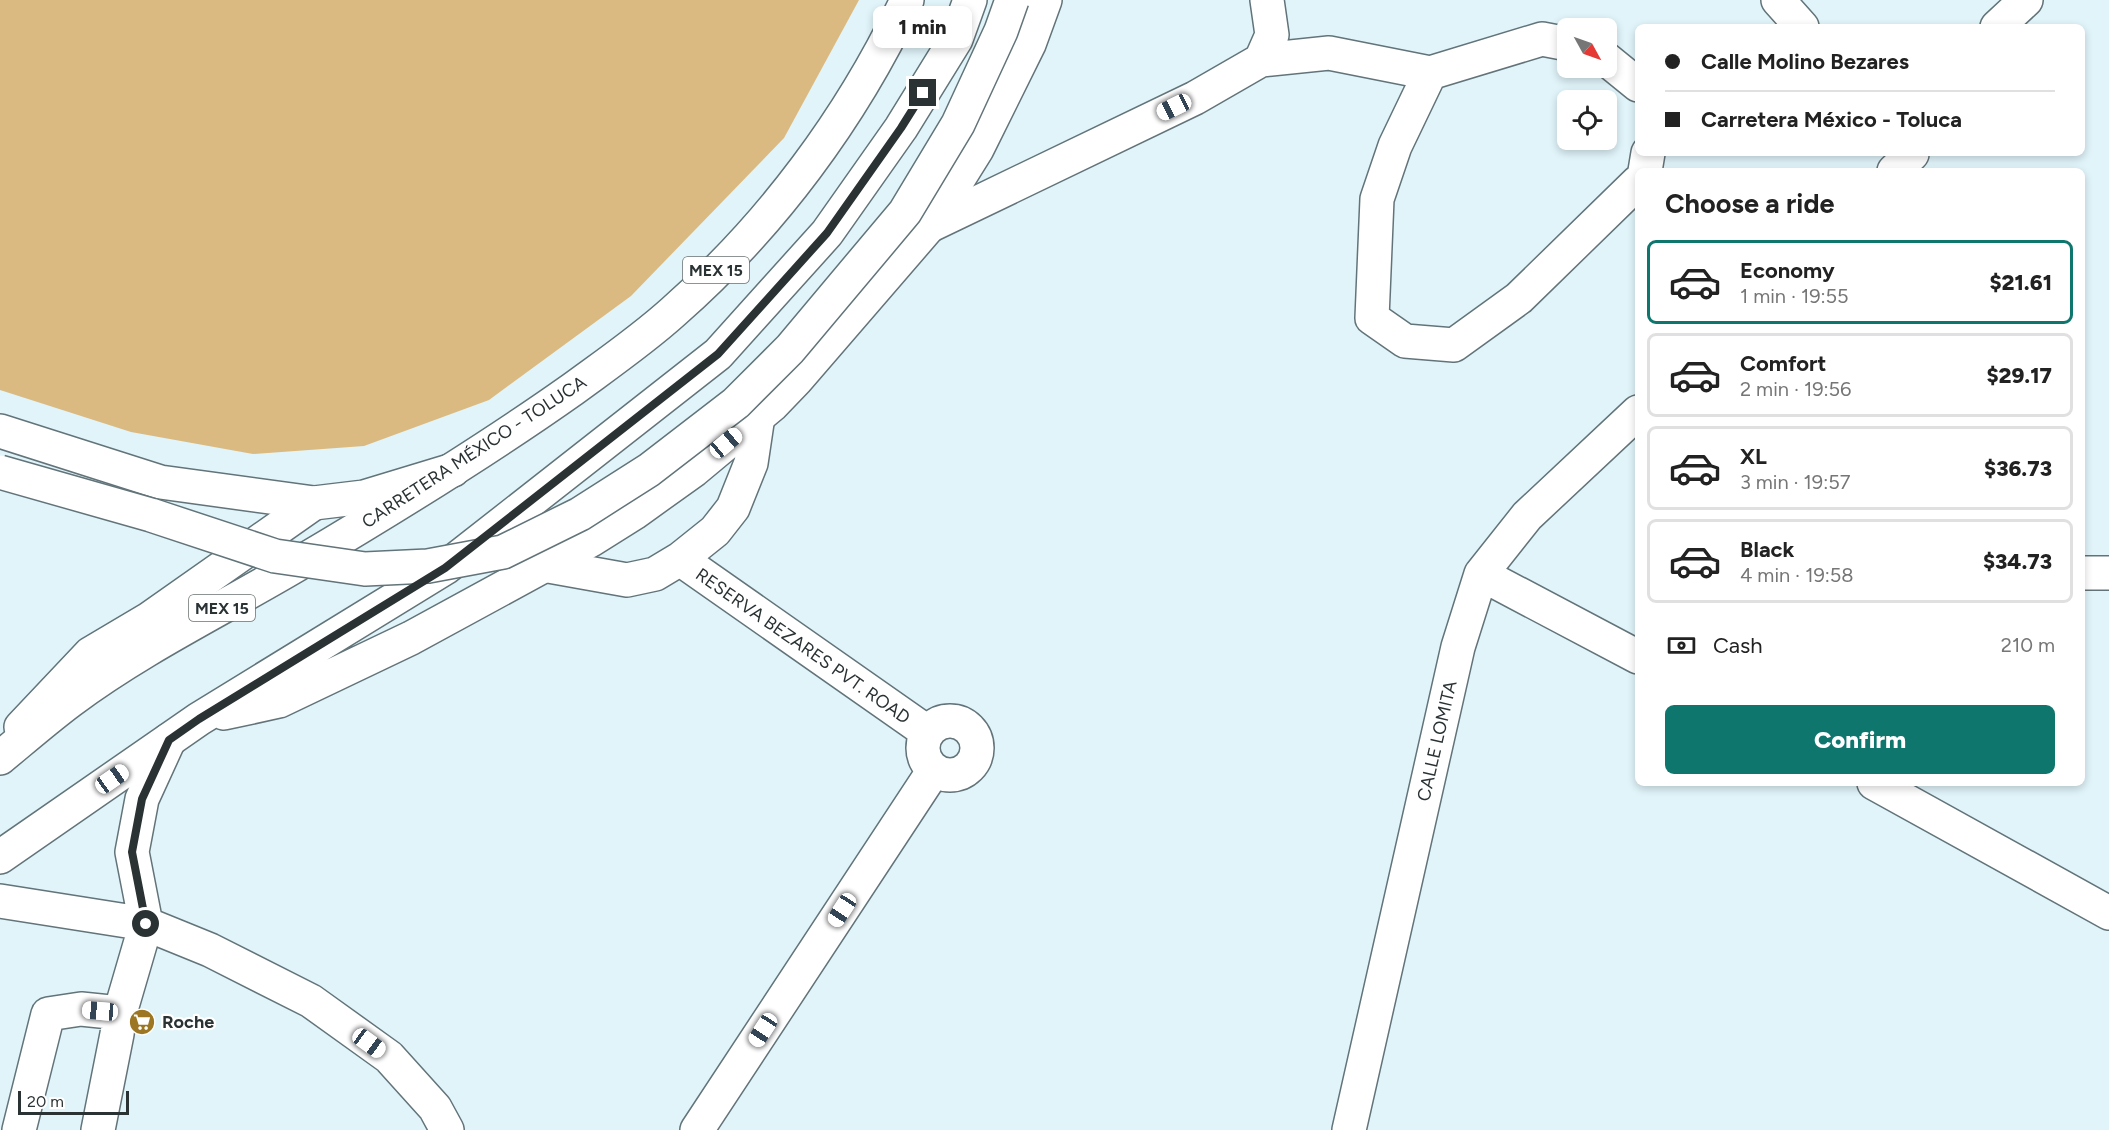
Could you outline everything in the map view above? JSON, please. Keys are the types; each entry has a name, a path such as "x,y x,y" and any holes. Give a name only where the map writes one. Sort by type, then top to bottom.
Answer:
{"main road":[{"name":"CARRETERA MÉXICO - TOLUCA","path":"0,758 71,700 140,656 297,565 524,424 627,349 673,312 749,236 832,131 871,71 908,0"},
{"name":"MEX 15","path":"0,856 199,719 445,568 718,354 827,233 901,128 950,49 970,0"},
{"path":"0,472 151,515 275,556 365,569 428,566 503,552 580,514 650,470 736,403 790,349 905,212 958,124 1001,30 1012,0"},
{"path":"199,719 279,701 411,638 591,540 634,513 694,470 758,416 797,379 929,226 977,149 1029,44 1045,0"},
{"path":"1261,60 1272,35 1267,0"},
{"path":"1778,0 1799,24"},
{"path":"2000,24 2026,0"},
{"path":"929,226 1195,98 1261,60 1329,53 1430,72 1542,39 1557,42"},
{"path":"1617,69 1635,83"},
{"path":"1430,72 1395,146 1377,199 1372,266 1372,318 1405,341 1454,345 1519,298 1635,185"},
{"name":"CALLE LOMITA","path":"1348,1130 1458,647 1481,574 1527,516 1635,415"},
{"path":"543,565 627,580 655,574 680,559 715,531 733,508 751,463 758,416"},
{"path":"0,431 160,482 314,503 364,497 453,470"},
{"path":"0,751 90,654 149,619 314,503"},
{"name":"RESERVA BEZARES PVT. ROAD","path":"680,559 927,732"},
{"path":"2085,573 2109,573"},
{"path":"1481,574 1635,655"},
{"name":"RESERVA BEZARES PVT. ROAD","path":"951,720 968,727 977,743 973,762 967,768 950,775 934,770 924,757 923,748 927,732 941,722 951,720"},
{"path":"98,1130 120,1013 146,924 132,852 142,799 169,740"},
{"path":"697,1130 934,770"},
{"path":"1879,786 2109,913"},
{"path":"0,902 146,924 210,950 311,1001 389,1057 435,1108 447,1130"},
{"path":"20,1130 48,1014 81,1009 120,1013"}],"shaded area":[{"path":"0,0 859,0 784,138 631,296 489,400 364,446 253,454 131,432 0,390"}],"place":[{"name":"Roche","path":"142,1022"}],"route":[{"path":"146,924 132,852 142,799 169,740 199,719 445,568 718,354 827,233 923,93"}]}
